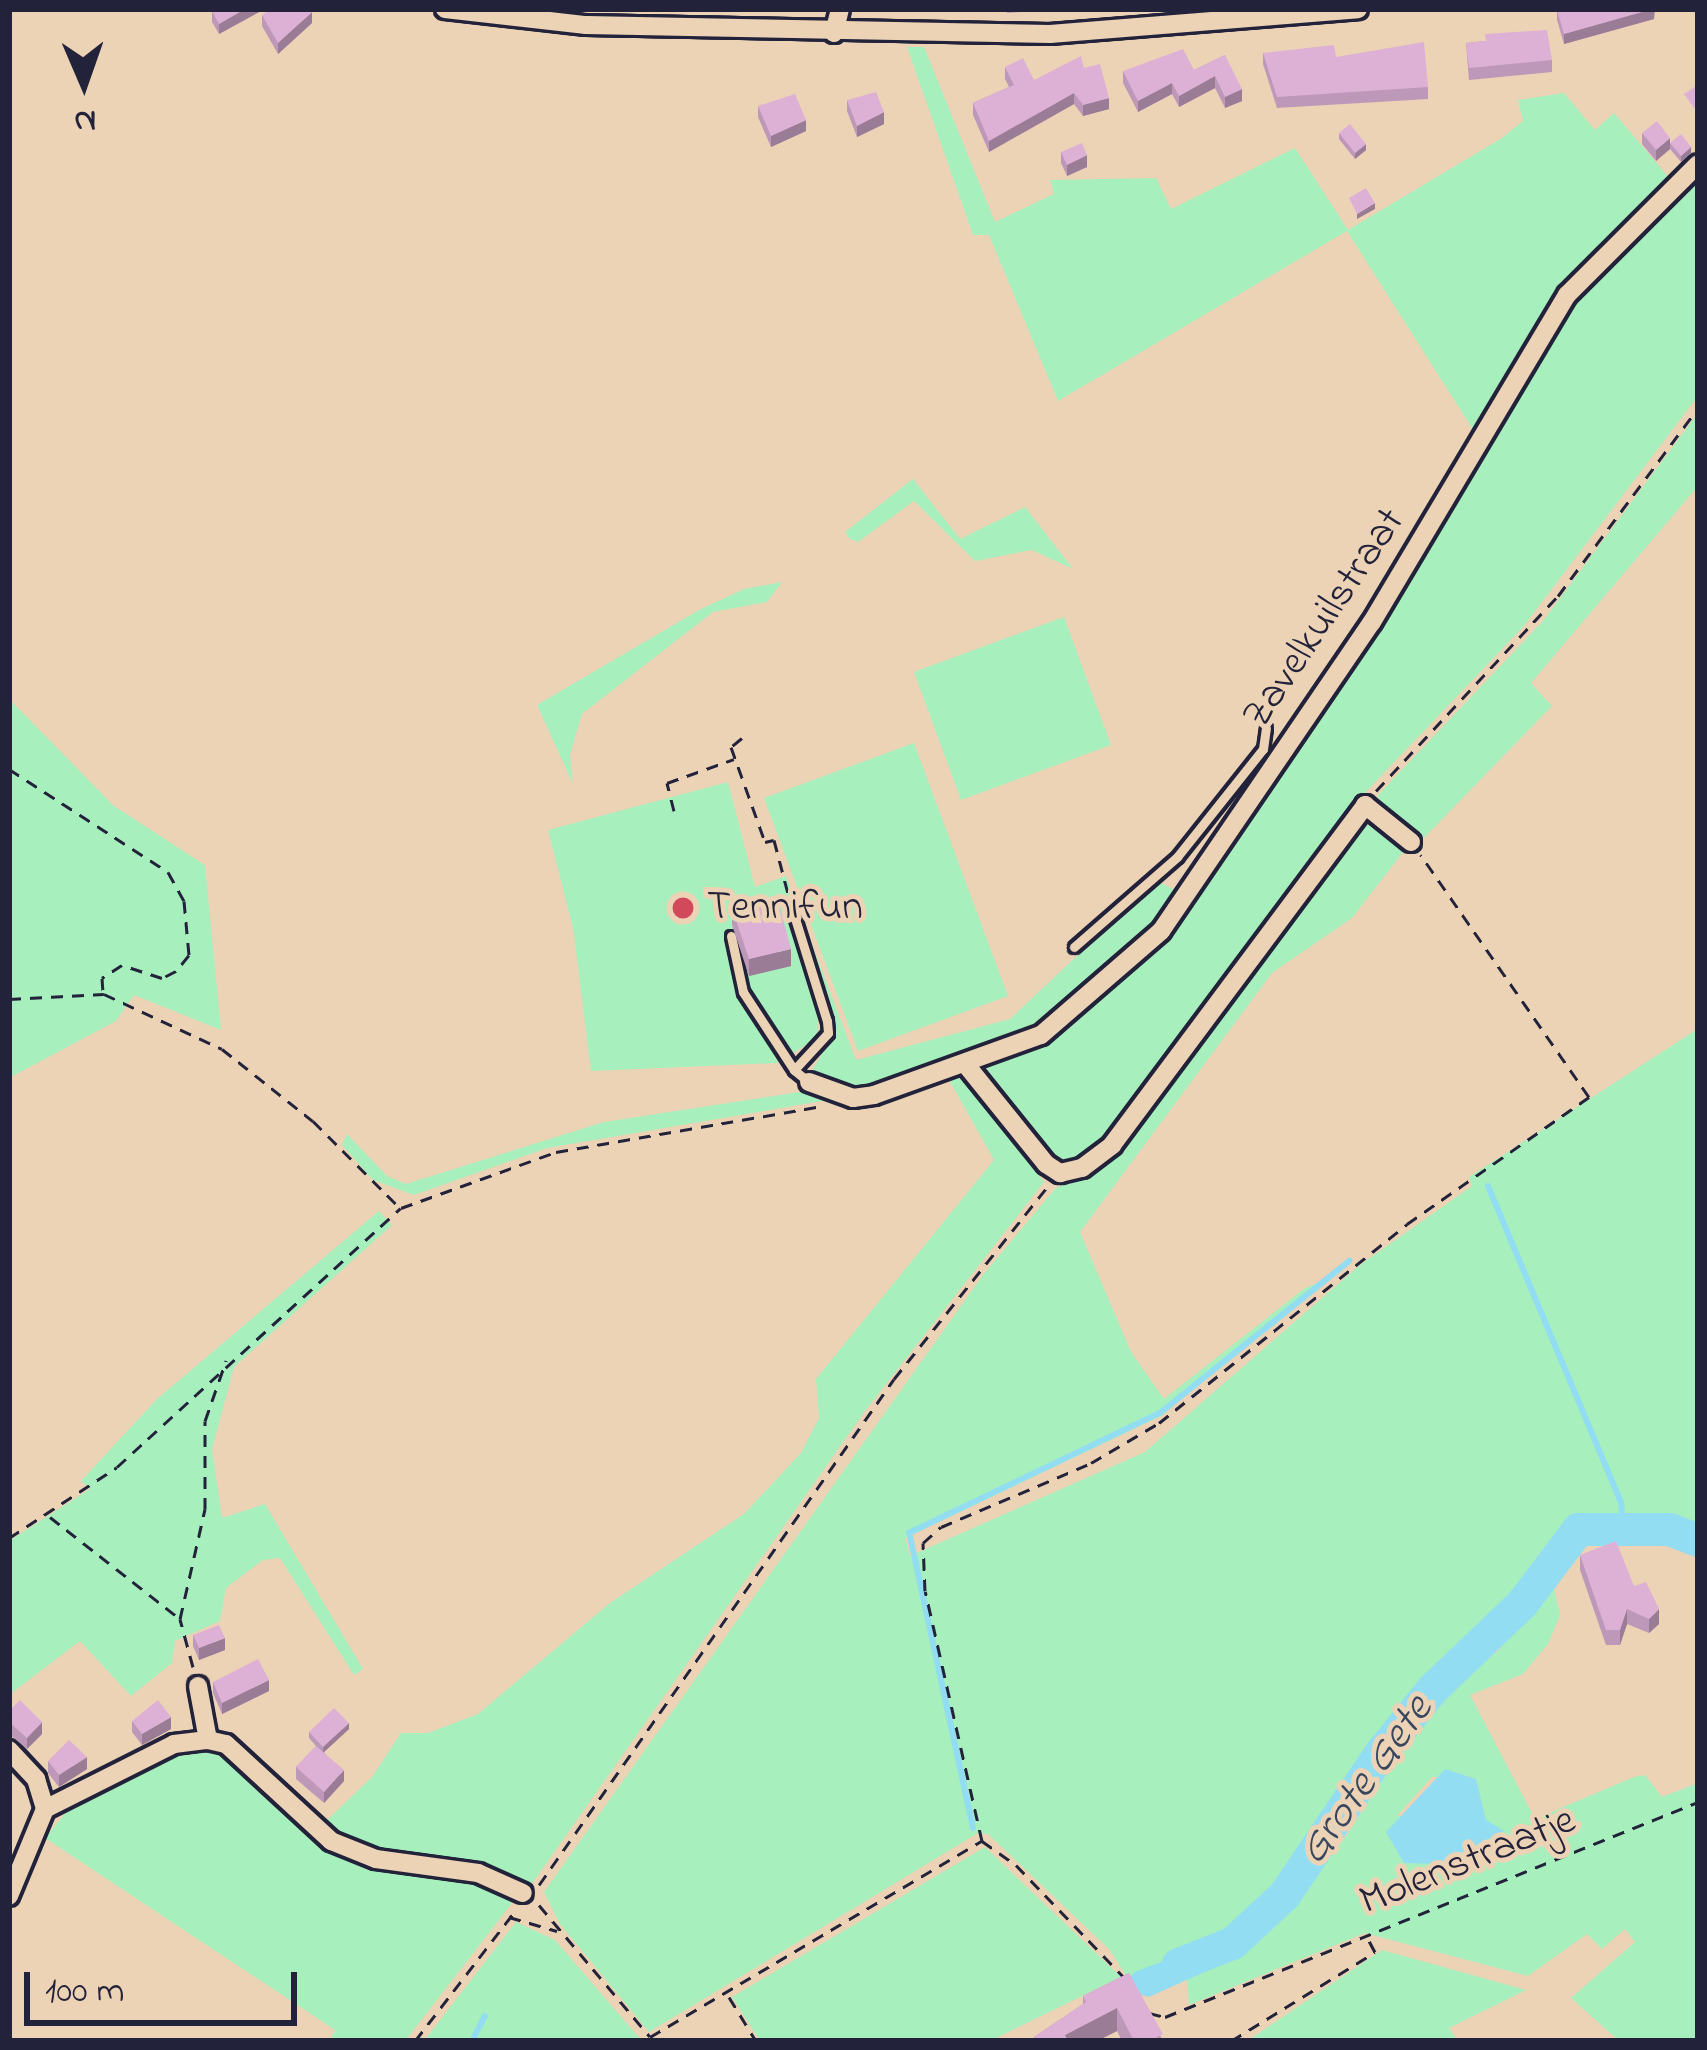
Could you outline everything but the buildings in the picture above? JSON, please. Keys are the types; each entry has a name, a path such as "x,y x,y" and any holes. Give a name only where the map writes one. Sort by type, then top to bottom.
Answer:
{"street":[{"path":"446,9 527,22 834,33 1172,30 1358,9"},
{"path":"834,33 840,9"},
{"name":"Zavelkuilstraat","path":"853,1098 967,1066 1065,1022 1161,932 1372,622 1567,295 1698,164"},
{"path":"967,1066 1009,1124 1060,1173 1082,1168 1112,1145 1365,805 1412,842"},
{"path":"802,1076 853,1098"},
{"path":"198,1686 208,1739"},
{"path":"45,1810 174,1744 208,1739 226,1744 331,1841 376,1858 442,1865 530,1898"},
{"path":"9,1750 36,1779 45,1810 9,1896"}],"lane":[{"path":"1074,947 1177,857 1264,749 1266,728"},
{"path":"731,936 743,992 802,1076 828,1033 793,912"}],"path":[{"path":"1365,805 1558,596 1698,408"},
{"path":"742,738 731,746 764,842 774,840 793,912"},
{"path":"674,811 667,783 735,759"},
{"path":"9,769 168,872 184,901 189,955 176,971 162,978 122,965 102,978 104,994"},
{"path":"1124,1978 1046,1893 982,1841 925,1592 923,1543 941,1527 1091,1463 1160,1423 1407,1224 1589,1097 1412,842"},
{"path":"9,999 104,994 222,1049 268,1082 401,1208"},
{"path":"9,1538 117,1467 227,1359 401,1208 556,1152 763,1121 853,1098"},
{"path":"415,2041 509,1917 530,1898 894,1379 1060,1173"},
{"path":"198,1686 180,1619 205,1509 205,1421 227,1359"},
{"path":"48,1516 180,1619"},
{"name":"Molenstraatje","path":"1142,2006 1165,2017 1698,1802"},
{"path":"530,1898 643,2036 659,2036 982,1841"},
{"path":"509,1917 559,1931"},
{"path":"1232,2041 1375,1952 1366,1935"},
{"path":"728,1995 756,2041"}],"green space":[{"path":"907,47 924,47 995,222 1054,194 1050,180 1156,178 1171,209 1295,148 1348,230 1502,138 1523,121 1518,100 1564,93 1595,130 1614,113 1671,180 1592,253 1548,308 1477,436 1347,231 1058,401 989,235 973,235"},
{"path":"1698,172 1698,396 1523,627 1360,798 1103,1146 1086,1160 1050,1160 986,1068 1076,1018 1162,939 1576,293"},
{"path":"1698,413 1698,486 1531,683 1552,706 1417,845 1377,803 1378,795 1543,621"},
{"path":"913,479 960,539 1025,507 1073,569 1032,550 975,561 914,501 858,542 850,539 845,532"},
{"path":"782,582 767,602 713,612 582,714 570,755 573,784 537,705 699,610 744,589"},
{"path":"1064,617 1111,745 961,800 914,672"},
{"path":"9,699 114,806 205,865 221,1030 134,995 116,1021 9,1078"},
{"path":"914,743 1008,996 858,1051 764,798"},
{"name":"Tennifun","path":"728,782 755,887 786,876 856,1060 1010,1019 1157,881 1181,893 1158,925 1044,1027 863,1090 811,1072 834,1034 828,993 816,998 819,1037 777,1063 591,1071 573,928 548,830"},
{"path":"1367,815 1407,847 1352,918 1272,973 1080,1232 1131,1352 1164,1399 1305,1288 1327,1279 1161,1416 905,1538 910,1556 1145,1452 1360,1265 1472,1186 1469,1177 1696,1030 1698,1020 1698,1528 1619,1513 1578,1521 1523,1579 1493,1627 1405,1703 1267,1904 1215,1941 1128,1979 1110,1950 988,1834 978,1833 649,2032 560,1924 544,1892 983,1275 1055,1189 1117,1154"},
{"path":"961,1072 1044,1182 865,1411 531,1885 468,1860 350,1847 323,1824 372,1777 401,1733 428,1733 478,1714 610,1603 744,1514 801,1453 819,1418 816,1379 994,1160 948,1078"},
{"path":"806,1091 834,1099 547,1148 414,1195 373,1180 342,1145 347,1134 387,1176 406,1184 604,1122"},
{"path":"379,1211 392,1225 234,1367 212,1449 222,1518 265,1504 363,1669 354,1675 280,1558 263,1560 226,1588 220,1621 175,1641 172,1663 131,1696 80,1641 9,1695 9,1541 90,1489 81,1481 157,1399"},
{"path":"1551,1576 1560,1615 1548,1644 1523,1674 1470,1695 1535,1819 1634,1777 1645,1775 1662,1797 1698,1783 1698,2041 1619,2041 1571,1998 1635,1942 1625,1929 1602,1949 1587,1934 1528,1976 1365,1933 1189,2005 1187,1979 1259,1941 1345,1838 1431,1704 1498,1651","holes":["1432,1777 1476,1779 1486,1821 1503,1831 1397,1816"]},
{"path":"190,1744 221,1749 350,1859 448,1870 516,1898 405,2041 330,2041 335,2030 45,1838 72,1805"},
{"path":"985,1847 1121,1977 990,2041 760,2041 732,1997"},
{"path":"516,1922 555,1940 642,2041 424,2041"},
{"path":"1382,1950 1526,1990 1449,2028 1458,2041 1247,2041"}],"water":[{"path":"1445,1769 1476,1779 1486,1820 1504,1831 1440,1864 1404,1863 1386,1832"},
{"path":"1215,1941 1222,1964 1149,1997 1135,1993 1128,1979 1135,1972"}],"waterway":[{"path":"1488,1186 1621,1502 1623,1526"},
{"path":"973,1828 909,1533 1160,1413 1349,1261"},
{"name":"Grote Gete","path":"1178,1964 1232,1943 1284,1895 1381,1752 1432,1689 1522,1603 1578,1529 1669,1529 1698,1540"},
{"path":"472,2041 485,2016"}],"place":[{"name":"Tennifun","path":"683,908"}]}
